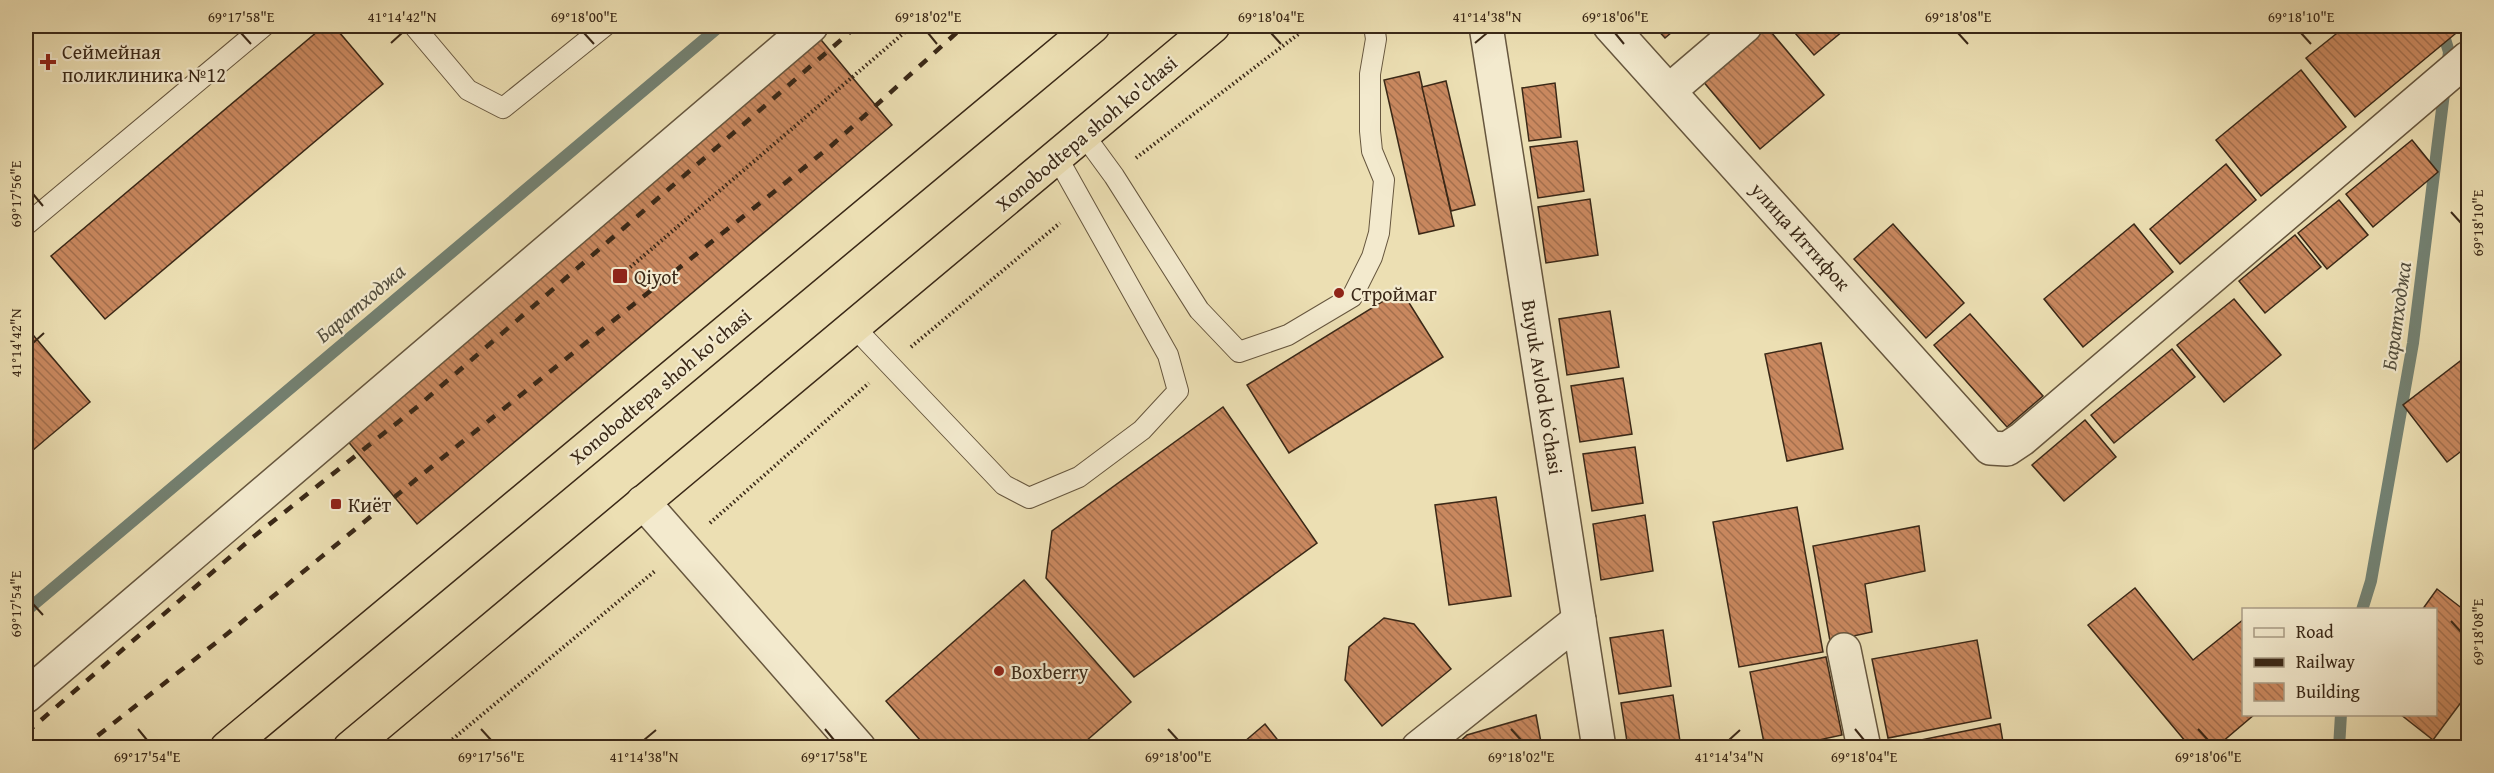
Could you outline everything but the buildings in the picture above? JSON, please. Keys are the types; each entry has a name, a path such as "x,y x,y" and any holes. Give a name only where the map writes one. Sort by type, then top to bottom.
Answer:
{"highway":[{"name":"Xonobodtepa shoh ko'chasi","path":"227,747 1093,26"},
{"name":"Xonobodtepa shoh ko'chasi","path":"350,747 1213,26"}],"street":[{"path":"26,696 812,26"},
{"name":"Buyuk Avlod koʻchasi","path":"1486,26 1599,747"},
{"name":"улица Иттифок","path":"1610,26 1990,448 2007,449 2022,439 2469,58"},
{"path":"1670,90 1745,26"},
{"path":"643,502 859,747"},
{"path":"1418,747 1579,620"},
{"path":"1845,650 1864,747"}],"lane":[{"path":"26,225 264,26"},
{"path":"414,26 468,90 503,108 605,26"},
{"path":"1084,135 1114,176 1199,309 1239,352 1288,335 1352,297 1372,257 1379,233 1384,180 1372,151 1370,131 1370,74 1376,39 1374,26"},
{"path":"854,327 1004,485 1029,498 1079,477 1142,430 1178,392 1168,355 1057,158"}],"path":[{"path":"620,276 912,26"}],"waterway":[{"name":"Баратходжа","path":"26,611 720,26"},
{"name":"Баратходжа","path":"2441,26 2449,52 2447,68"},
{"name":"Баратходжа","path":"2363,608 2371,581 2413,343 2445,85"},
{"name":"Баратходжа","path":"2339,748 2341,716"}],"railway":[{"path":"26,733 252,538 417,407 857,26"},
{"path":"82,748 227,634 831,146 964,26"}],"place":[{"name":"Сеймейная поликлиника №12","path":"48,62"},
{"name":"Qiyot","path":"620,276"},
{"name":"Строймаг","path":"1339,293"},
{"name":"Киёт","path":"336,504"},
{"name":"Boxberry","path":"999,671"}]}
